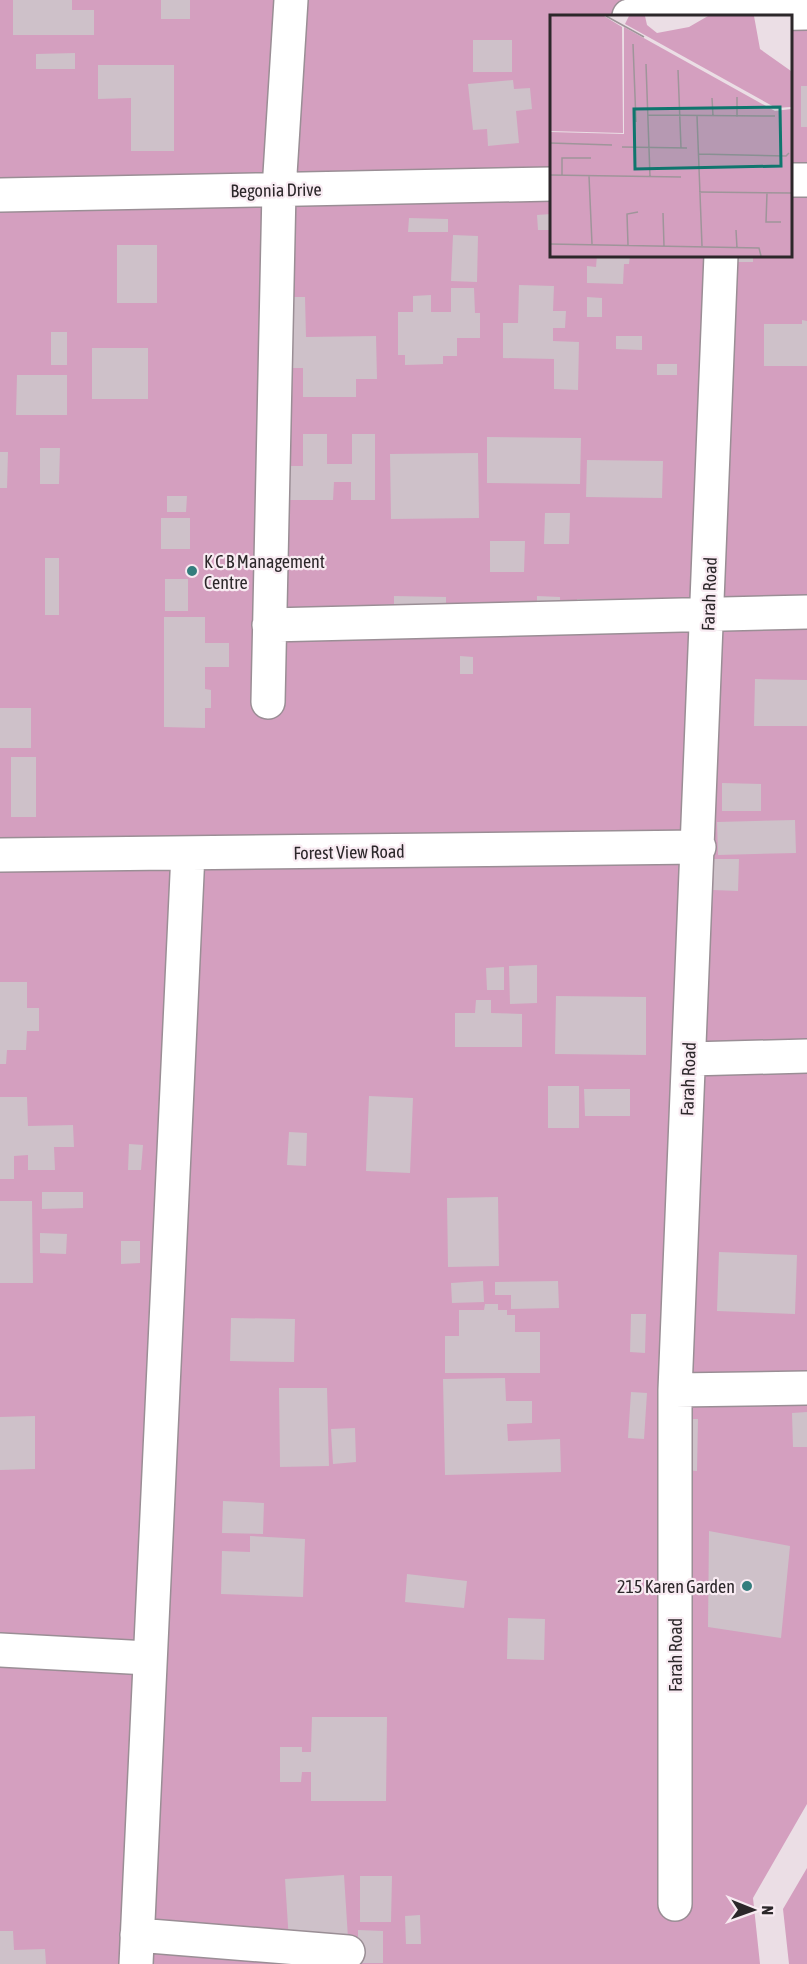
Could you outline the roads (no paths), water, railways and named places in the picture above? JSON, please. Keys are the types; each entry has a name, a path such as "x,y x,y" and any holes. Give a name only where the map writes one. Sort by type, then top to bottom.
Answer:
{"street":[{"path":"268,702 279,190 291,0"},
{"path":"688,15 807,13"},
{"name":"Begonia Drive","path":"0,195 550,184"},
{"name":"Farah Road","path":"675,1904 675,1390 722,256"},
{"path":"269,625 807,612"},
{"name":"Forest View Road","path":"0,855 699,847"},
{"path":"188,853 148,1658 136,1949 348,1952"},
{"path":"689,1059 807,1056"},
{"path":"675,1390 807,1389"},
{"path":"0,1650 148,1658"}],"place":[{"name":"K C B Management Centre","path":"192,571"},
{"name":"215 Karen Garden","path":"747,1586"}]}
